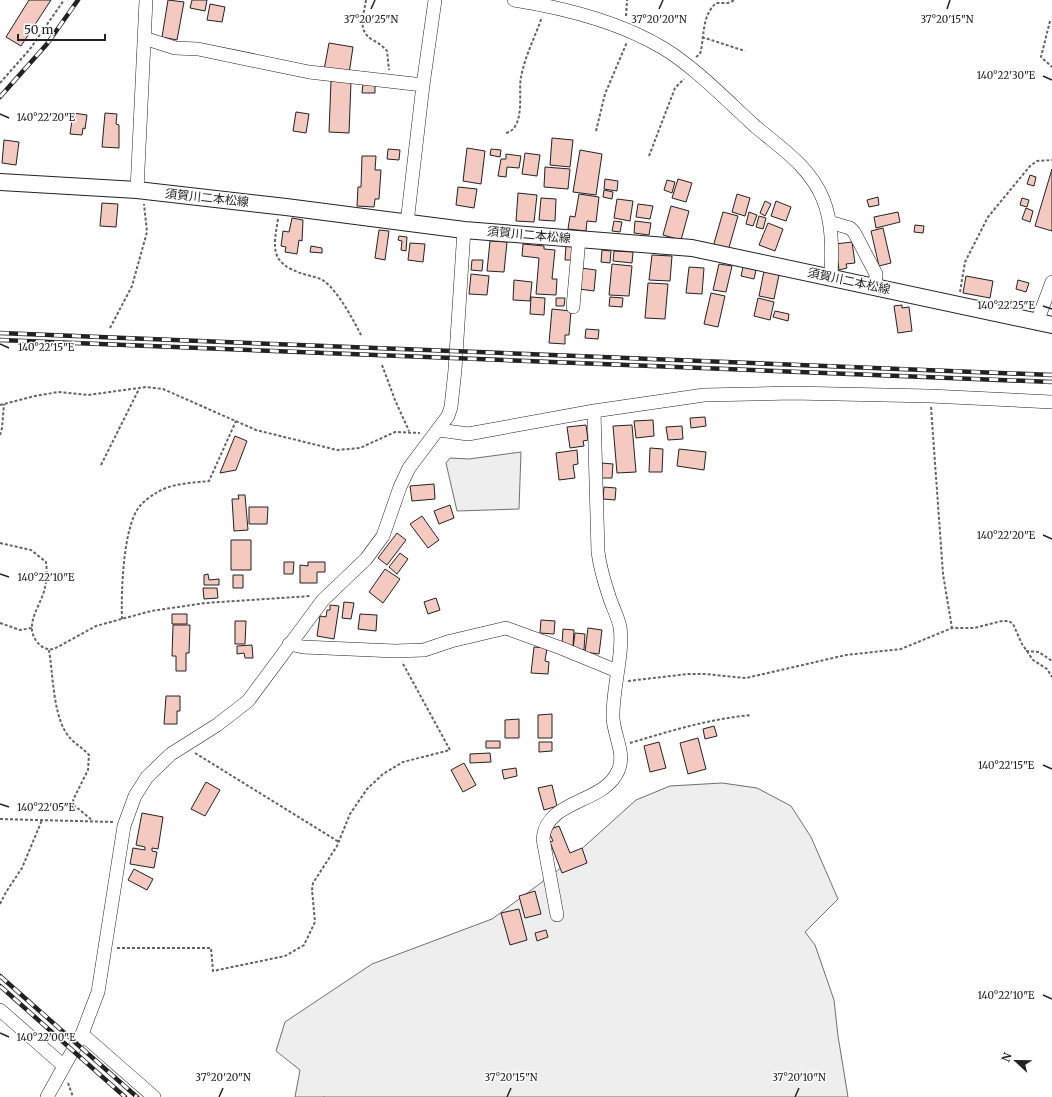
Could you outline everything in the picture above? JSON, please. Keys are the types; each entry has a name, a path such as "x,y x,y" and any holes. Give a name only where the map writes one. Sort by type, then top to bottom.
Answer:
{"main road":[{"name":"須賀川二本松線","path":"0,182 140,191 280,206 464,230 692,248 1045,323"}],"street":[{"path":"140,191 146,0"},
{"path":"407,223 423,85 435,0"},
{"path":"514,0 568,10 628,31 664,49 690,69 797,161 809,174 824,200 829,222 831,277"},
{"path":"144,38 175,48 198,49 278,66 388,82 423,85"},
{"path":"829,222 850,228 854,232 876,274 875,287"},
{"path":"47,1097 82,1034 98,992 125,822 135,796 148,777 171,754 217,725 248,701 289,644 326,598 366,559 383,536 400,487 409,468 436,434 448,416 452,400 464,230"},
{"path":"573,307 579,239"},
{"path":"1045,323 1052,282"},
{"path":"436,434 468,434 594,411 704,394 792,393 930,396 1052,402"},
{"path":"557,916 543,840 547,822 561,811 600,790 618,771 622,757 613,717 620,628 602,574 598,552 594,411"},
{"path":"289,644 303,647 400,651 424,650 451,641 506,628 561,648 617,671"},
{"path":"0,1010 64,1066"},
{"path":"82,1034 154,1097"}],"path":[{"path":"0,83 30,49 64,0"},
{"path":"366,0 362,25 363,31 365,35 386,51 388,82"},
{"path":"596,131 605,94 628,31 627,0"},
{"path":"649,156 675,88 700,54 705,22 710,9 716,4 728,3 735,0"},
{"path":"506,133 514,128 522,106 520,93 521,76 546,5"},
{"path":"1050,21 1040,57 1052,67"},
{"path":"702,38 745,51"},
{"path":"958,304 965,262 994,207 1030,166 1037,161 1052,160"},
{"path":"110,328 132,286 147,232 140,191"},
{"path":"280,206 273,244 274,252 279,260 294,270 319,278 328,285 352,316 362,337"},
{"path":"382,365 409,432"},
{"path":"0,405 58,392 88,395 140,387 163,389 267,433 337,450 360,448 395,432 436,434"},
{"path":"101,465 133,398 140,387"},
{"path":"930,396 943,574 952,628"},
{"path":"0,435 4,404"},
{"path":"122,619 121,600 128,529 139,507 157,492 176,485 209,481 236,421"},
{"path":"0,543 31,550 46,562 45,587 35,613 32,628 33,637 39,644 49,650 54,649 96,626 151,611 205,603 316,595 326,598"},
{"path":"617,671 628,681 688,674 706,674 746,678 846,655 902,649 952,628 974,628 1002,621 1009,621 1016,627 1026,651 1033,660 1047,669 1052,676"},
{"path":"0,623 20,630 32,628"},
{"path":"49,650 60,719 72,741 83,748 89,755 88,770 73,800 75,806 93,821"},
{"path":"106,948 211,948 213,971 285,956 304,945 315,922 312,890 313,883 339,842 350,814 368,789 383,774 403,762 450,750 402,661 400,651"},
{"path":"1026,651 1039,652 1052,661"},
{"path":"619,746 695,724 728,717 751,715"},
{"path":"185,744 190,750 339,842"},
{"path":"0,819 125,822"},
{"path":"0,904 22,868 42,820"}],"shaded area":[{"path":"521,452 519,509 457,511 446,463 450,458 469,459"},
{"path":"722,783 757,788 791,806 811,837 838,899 805,932 815,945 834,1000 848,1097 295,1097 300,1070 276,1051 285,1022 372,964 492,919 557,871 636,800 670,786"}],"building":[{"path":"29,0 51,0 21,46 6,37"},
{"path":"168,0 184,2 177,40 162,37"},
{"path":"192,0 207,0 205,11 190,8"},
{"path":"210,4 225,7 222,22 207,20"},
{"path":"329,43 353,47 349,74 324,70"},
{"path":"331,81 351,82 349,133 329,132"},
{"path":"363,84 375,84 375,93 362,93"},
{"path":"296,112 309,114 306,133 293,131"},
{"path":"73,113 87,115 85,129 83,128 82,135 70,134"},
{"path":"105,113 117,114 116,124 119,125 119,148 102,147"},
{"path":"552,138 573,140 570,167 550,165"},
{"path":"4,140 19,142 16,165 2,163"},
{"path":"467,148 485,151 481,184 463,181"},
{"path":"388,149 400,150 399,160 387,159"},
{"path":"491,149 501,150 500,157 490,155"},
{"path":"580,150 602,154 596,195 573,192"},
{"path":"525,153 540,155 537,176 522,174"},
{"path":"506,154 521,156 519,168 507,167 506,177 498,176 501,159 506,159"},
{"path":"362,156 376,156 375,170 381,170 379,199 375,199 374,207 357,206 358,187 361,187"},
{"path":"545,167 570,169 568,189 544,187"},
{"path":"1052,169 1052,231 1035,226"},
{"path":"1030,175 1036,177 1034,186 1027,184"},
{"path":"605,179 618,181 617,191 604,189"},
{"path":"678,179 692,183 686,202 672,198"},
{"path":"667,180 675,182 672,193 664,190"},
{"path":"458,187 477,189 474,208 456,205"},
{"path":"604,190 613,192 612,199 603,197"},
{"path":"518,193 537,195 534,222 516,221"},
{"path":"579,194 599,197 596,222 587,221 586,231 568,229 570,216 575,217"},
{"path":"737,194 750,198 745,216 732,212"},
{"path":"878,197 879,205 869,207 867,200"},
{"path":"541,198 556,199 555,221 539,220"},
{"path":"1022,198 1029,200 1027,207 1020,205"},
{"path":"617,199 633,201 630,221 614,218"},
{"path":"765,201 771,204 765,216 760,213"},
{"path":"776,201 791,207 786,221 771,216"},
{"path":"102,203 118,204 116,227 100,226"},
{"path":"638,204 653,206 650,219 636,217"},
{"path":"671,206 689,211 681,240 663,235"},
{"path":"1026,208 1033,211 1030,222 1022,219"},
{"path":"723,212 738,216 728,251 713,247"},
{"path":"749,212 757,215 753,226 746,224"},
{"path":"898,212 900,222 876,228 874,217"},
{"path":"759,216 766,218 763,229 756,227"},
{"path":"292,218 303,220 302,241 299,240 297,254 285,252 286,247 281,246 283,231 289,232"},
{"path":"614,221 622,222 620,232 612,231"},
{"path":"635,221 651,223 649,235 634,233"},
{"path":"768,223 783,229 775,251 759,245"},
{"path":"915,225 924,226 923,233 914,232"},
{"path":"883,228 891,263 879,266 871,231"},
{"path":"379,230 389,231 385,260 375,258"},
{"path":"399,236 407,237 406,251 401,250 402,241 398,240"},
{"path":"490,241 507,242 504,272 487,271"},
{"path":"852,242 855,263 846,264 847,268 839,270 835,244"},
{"path":"410,243 425,244 423,262 408,260"},
{"path":"523,244 544,246 544,249 555,250 552,279 557,279 556,295 536,294 539,258 522,256"},
{"path":"311,246 322,248 322,253 310,252"},
{"path":"566,246 575,247 574,260 565,260"},
{"path":"602,250 611,251 610,263 601,262"},
{"path":"614,251 633,252 632,263 613,261"},
{"path":"652,255 672,256 670,281 649,280"},
{"path":"472,260 483,260 482,271 471,270"},
{"path":"612,264 632,266 629,296 609,295"},
{"path":"719,264 732,266 726,292 713,290"},
{"path":"689,267 704,268 702,294 686,293"},
{"path":"743,267 756,270 754,279 741,276"},
{"path":"581,268 596,270 594,291 579,289"},
{"path":"764,271 779,275 774,299 759,296"},
{"path":"471,274 489,276 487,295 469,294"},
{"path":"966,276 993,281 990,298 963,293"},
{"path":"514,280 532,282 530,301 513,300"},
{"path":"1018,280 1029,283 1026,292 1016,289"},
{"path":"648,283 668,284 665,319 645,318"},
{"path":"711,293 725,296 718,327 704,324"},
{"path":"531,297 545,298 544,315 530,314"},
{"path":"610,297 623,298 622,307 609,306"},
{"path":"556,298 565,298 564,306 556,306"},
{"path":"758,298 774,302 770,320 754,316"},
{"path":"902,305 902,308 909,307 912,331 898,333 894,306"},
{"path":"552,309 571,311 569,335 565,335 565,344 549,343"},
{"path":"775,311 789,314 788,321 773,317"},
{"path":"586,329 599,330 598,339 585,338"},
{"path":"705,417 706,426 691,428 690,418"},
{"path":"653,420 654,436 636,438 634,421"},
{"path":"586,425 588,440 583,441 584,446 570,448 567,427"},
{"path":"632,425 636,472 617,473 613,426"},
{"path":"682,426 683,439 668,440 666,427"},
{"path":"235,436 247,441 236,470 220,473"},
{"path":"650,448 663,449 662,472 649,472"},
{"path":"679,449 706,452 704,470 677,466"},
{"path":"577,450 578,464 573,465 575,478 559,480 556,453"},
{"path":"602,463 613,464 612,478 601,478"},
{"path":"434,484 435,499 412,501 410,486"},
{"path":"604,487 616,488 615,500 603,499"},
{"path":"238,495 245,495 248,530 234,531 232,499 239,499"},
{"path":"450,505 454,518 439,524 434,511"},
{"path":"249,507 268,507 267,524 249,524"},
{"path":"422,516 439,540 428,548 410,524"},
{"path":"397,533 406,540 387,565 378,558"},
{"path":"231,540 251,540 251,570 231,570"},
{"path":"400,553 408,559 397,574 389,567"},
{"path":"284,562 294,562 293,574 284,574"},
{"path":"308,562 325,562 325,572 317,572 317,583 300,583 300,565 308,566"},
{"path":"385,569 400,579 383,603 369,592"},
{"path":"208,574 209,580 219,579 219,585 204,585 204,575"},
{"path":"233,575 243,575 243,588 233,588"},
{"path":"203,588 217,588 218,598 204,599"},
{"path":"436,598 440,610 428,614 424,602"},
{"path":"344,602 354,603 351,619 342,618"},
{"path":"330,605 339,606 334,639 317,636 320,616 326,617 327,610 330,610"},
{"path":"172,614 187,614 187,624 172,624"},
{"path":"360,614 377,615 376,631 358,629"},
{"path":"541,620 555,621 554,634 540,633"},
{"path":"235,621 246,621 245,644 235,644"},
{"path":"173,625 190,625 189,653 186,653 186,671 176,671 176,656 172,656"},
{"path":"588,628 602,630 599,654 585,652"},
{"path":"563,629 574,630 573,646 562,644"},
{"path":"575,633 585,634 584,650 573,649"},
{"path":"252,645 253,658 245,658 244,653 237,654 237,646"},
{"path":"534,647 547,648 545,661 549,662 548,674 531,673"},
{"path":"166,696 180,696 180,711 177,711 177,724 164,724"},
{"path":"552,714 552,738 538,738 538,715"},
{"path":"519,719 519,738 505,738 505,720"},
{"path":"714,726 717,736 705,739 703,729"},
{"path":"698,738 706,769 688,774 680,743"},
{"path":"486,741 500,741 500,748 486,748"},
{"path":"539,742 552,742 552,751 539,752"},
{"path":"659,742 666,768 650,772 644,746"},
{"path":"490,753 491,762 470,763 470,754"},
{"path":"464,763 476,785 463,792 451,770"},
{"path":"516,768 517,776 504,779 502,770"},
{"path":"206,782 220,790 205,816 191,809"},
{"path":"552,785 557,806 544,810 538,788"},
{"path":"142,813 163,817 158,849 152,848 152,851 157,852 154,868 130,864 133,848 145,850 145,847 136,845"},
{"path":"559,826 570,853 582,848 587,863 562,873 550,842 553,841 548,830"},
{"path":"134,869 153,879 147,890 128,880"},
{"path":"535,891 541,914 525,918 519,896"},
{"path":"519,909 527,940 510,945 501,913"},
{"path":"546,930 548,937 537,941 535,933"}],"railway":[{"path":"0,97 47,44 78,0"},
{"path":"0,333 1052,375"},
{"path":"0,340 1052,382"},
{"path":"0,976 137,1097"},
{"path":"0,986 125,1097"}]}
